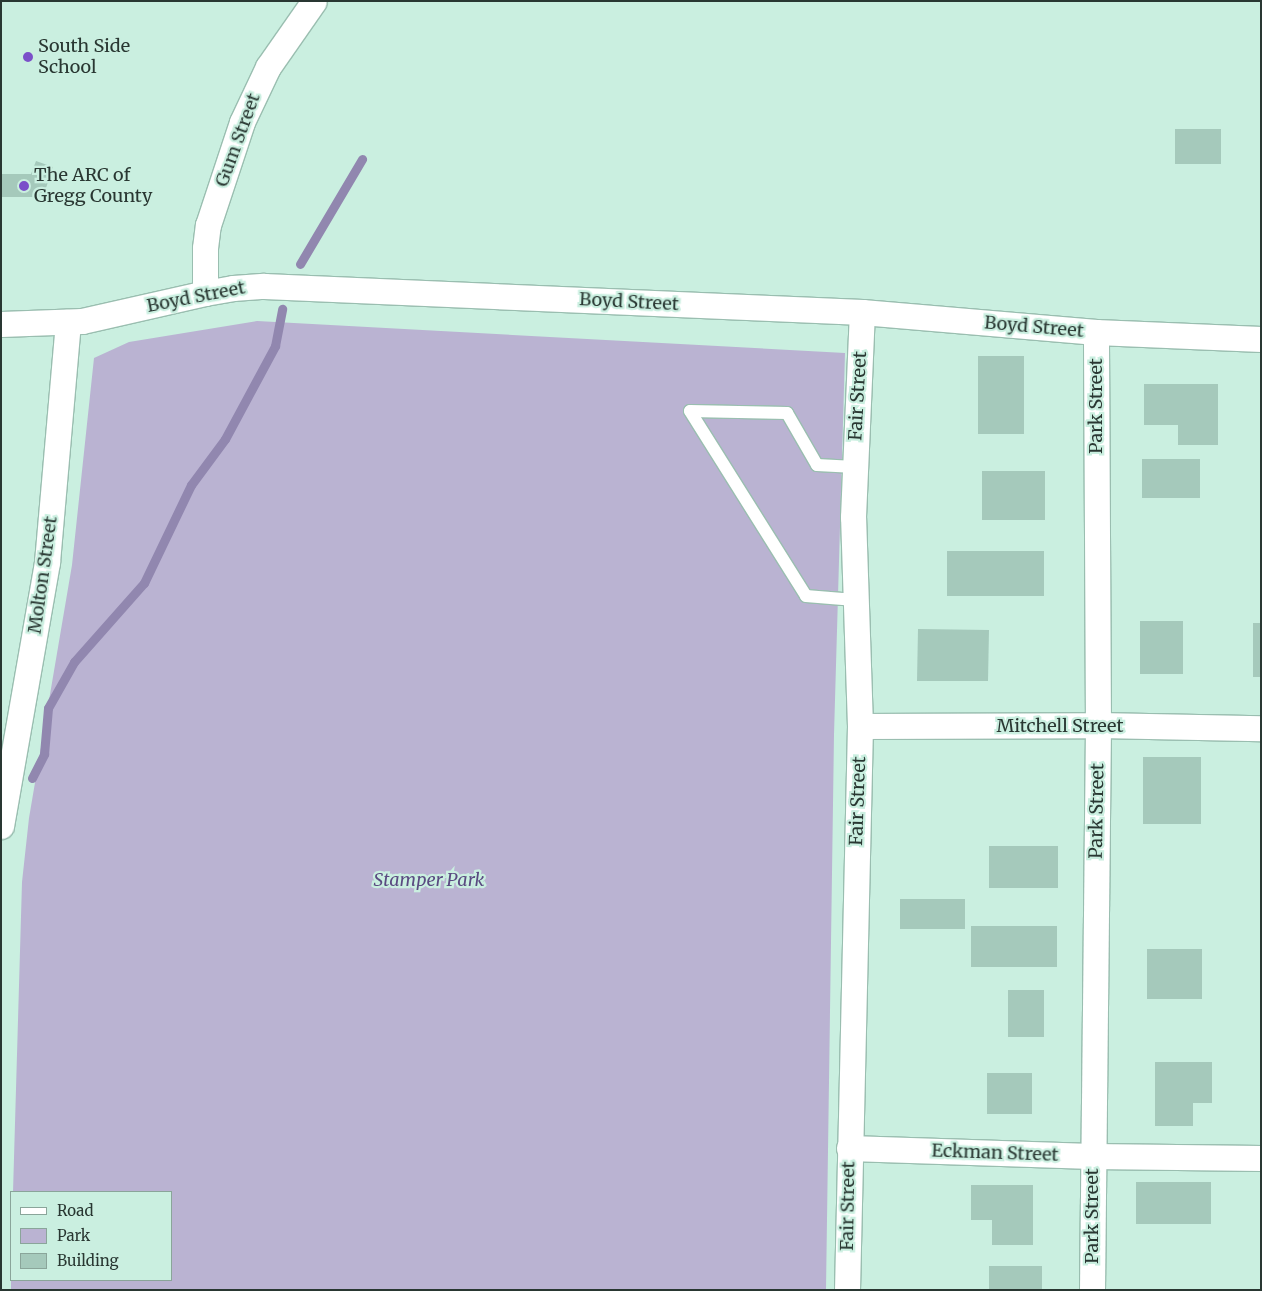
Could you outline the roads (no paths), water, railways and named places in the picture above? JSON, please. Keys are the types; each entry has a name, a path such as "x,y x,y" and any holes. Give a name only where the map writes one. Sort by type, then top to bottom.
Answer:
{"street":[{"name":"Gum Street","path":"205,293 205,248 208,225 242,122 268,67 314,1"},
{"name":"Boyd Street","path":"1,324 98,319 205,293 233,288 264,286 862,312 1096,332 1261,339"},
{"name":"Fair Street","path":"847,1290 860,726 853,517 862,312"},
{"name":"Molton Street","path":"1,826 47,562 68,322"},
{"name":"Park Street","path":"1092,1290 1098,725 1096,332"},
{"name":"Mitchell Street","path":"860,726 1098,725 1261,728"},
{"name":"Eckman Street","path":"849,1148 1092,1156 1261,1158"}],"lane":[{"path":"855,467 817,464 787,413 690,412 806,596 855,600"}],"waterway":[{"path":"300,264 362,159"},
{"path":"32,778 44,754 48,708 74,662 144,583 191,485 225,439 275,346 282,309"}],"place":[{"name":"South Side School","path":"28,57"},
{"name":"The ARC of Gregg County","path":"24,186"}],"park label":[{"name":"Stamper Park","path":"429,880"}]}
